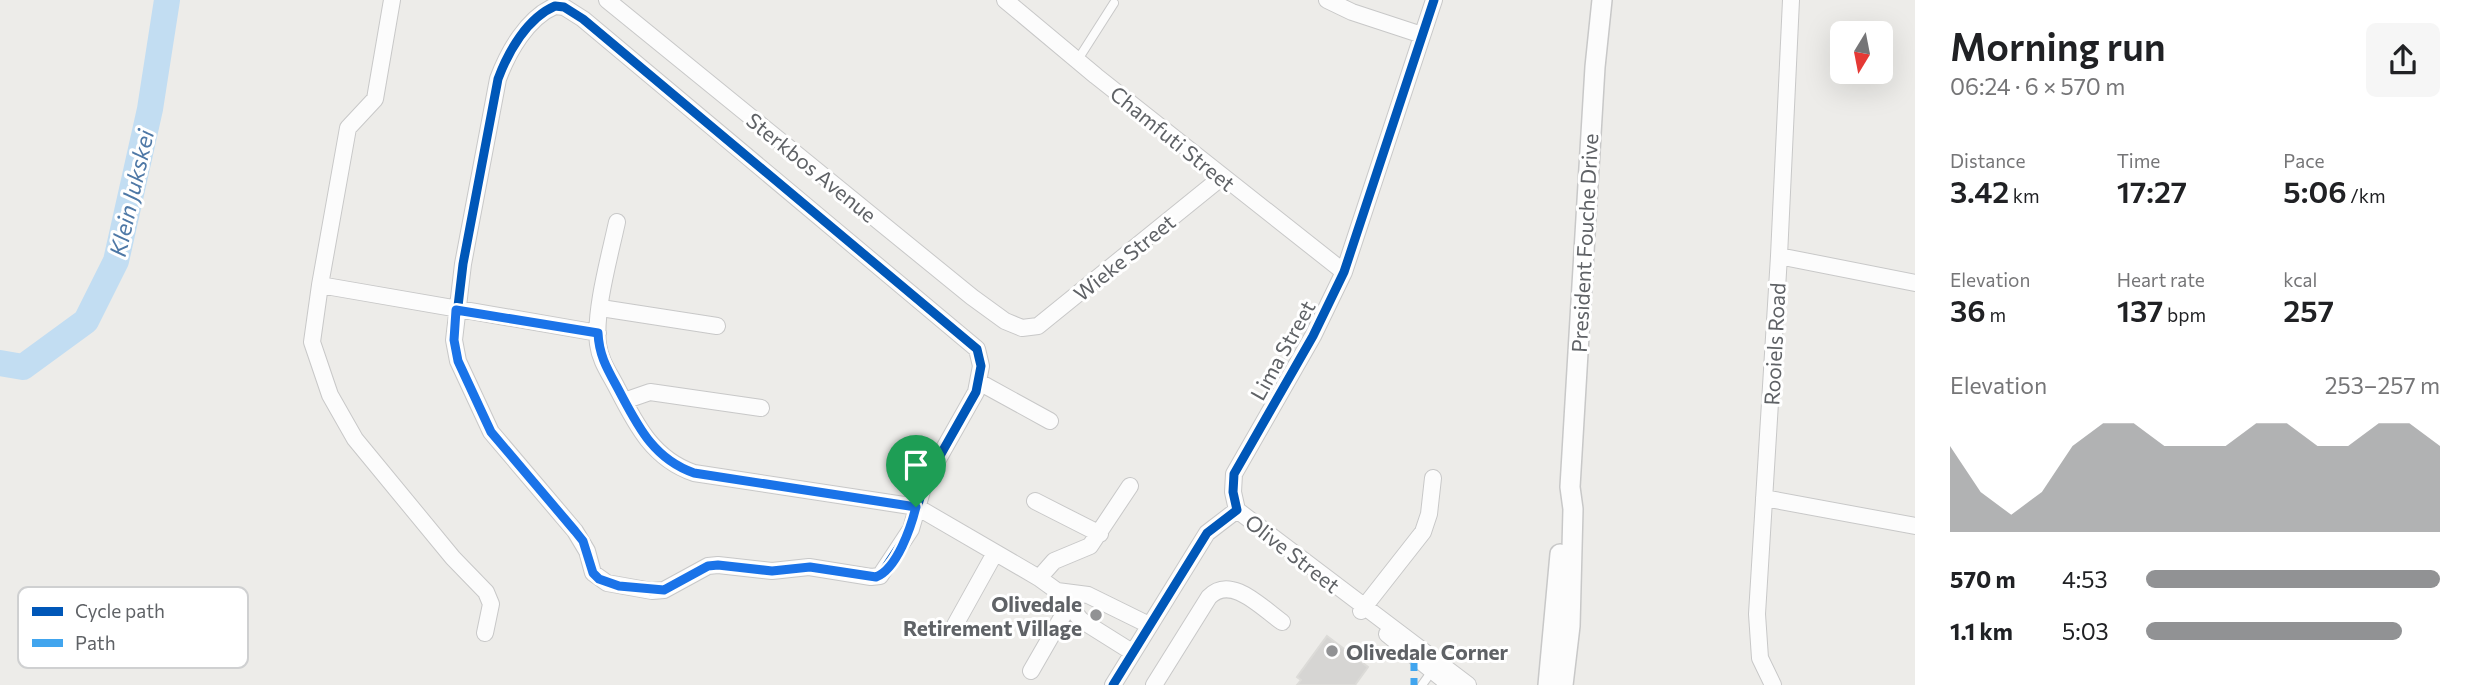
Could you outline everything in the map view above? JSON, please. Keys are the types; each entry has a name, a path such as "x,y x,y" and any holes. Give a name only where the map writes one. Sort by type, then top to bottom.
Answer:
{"street":[{"path":"392,0 375,99 348,128 312,342 330,395 355,439 453,558 486,592 491,604 485,633"},
{"name":"Sterkbos Avenue","path":"607,0 972,297 1005,321 1022,328"},
{"name":"Chamfuti Street","path":"1005,0 1077,61 1344,272"},
{"path":"1327,0 1352,12 1422,35"},
{"name":"Lima Street","path":"1237,510 1233,492 1234,474 1313,336 1344,272 1434,0"},
{"name":"President Fouche Drive","path":"1555,682 1564,507 1570,487 1595,67 1602,0"},
{"name":"Rooiels Road","path":"1773,685 1759,658 1757,645 1791,0"},
{"path":"564,6 877,263 977,349 981,366 979,382 924,484 911,529 883,573 876,577 810,567 772,571 718,565 708,566 664,590 652,591 607,583 593,573 583,541 491,432 458,361 454,340 456,310 498,79 505,60 533,20 544,10 564,6"},
{"name":"Wieke Street","path":"1022,328 1038,326 1066,306 1222,177"},
{"path":"617,222 598,333 601,357 650,445 677,467 694,473 916,507 1072,600 1081,620 1132,653"},
{"path":"1779,256 1915,283"},
{"path":"320,285 598,333"},
{"path":"601,308 717,326"},
{"path":"979,382 1050,421"},
{"path":"624,401 650,392 761,408"},
{"path":"1363,608 1423,533 1429,514 1433,478"},
{"path":"1039,578 1054,561 1090,546 1130,486"},
{"path":"1764,498 1915,526"},
{"path":"1035,501 1100,534"},
{"path":"1113,685 1208,533 1237,510"},
{"name":"Olive Street","path":"1237,510 1350,597 1450,685"},
{"path":"955,625 995,553"},
{"path":"1154,685 1209,597 1219,589 1227,587 1240,593 1282,622"},
{"path":"1031,671 1072,600 1088,595 1149,625"},
{"name":"Olive Street","path":"1363,608 1468,685"}],"lane":[{"path":"1077,61 1114,4"},
{"path":"1422,685 1432,671"}],"building":[{"name":"Olivedale Corner","path":"1327,636 1368,667 1355,685 1297,685 1301,680 1297,677"}],"waterway":[{"name":"Klein Jukskei","path":"0,363 23,367 86,321 116,261 150,109 167,0"}],"marked path":[{"path":"1414,657 1414,685"}],"cycle path":[{"path":"1113,685 1207,533 1237,510 1233,492 1234,474 1313,336 1344,272 1434,0"},
{"path":"555,6 564,7 583,19 977,349 981,366 976,392 924,484 911,529 880,576 871,577 809,567 772,571 718,565 708,566 664,590 652,591 607,583 593,573 587,551 575,531 491,432 458,361 454,340 463,264 498,79 507,58 527,27 555,6"}],"place":[{"name":"Olivedale Retirement Village","path":"1096,615"},
{"name":"Olivedale Corner","path":"1332,651"}],"route":[{"path":"456,310 598,333 601,357 641,432 650,445 677,467 694,473 916,507 911,529 902,545 883,573 876,577 798,566 772,571 718,565 708,566 664,590 652,591 607,583 593,573 583,541 491,432 458,361 454,340 456,310"}]}
